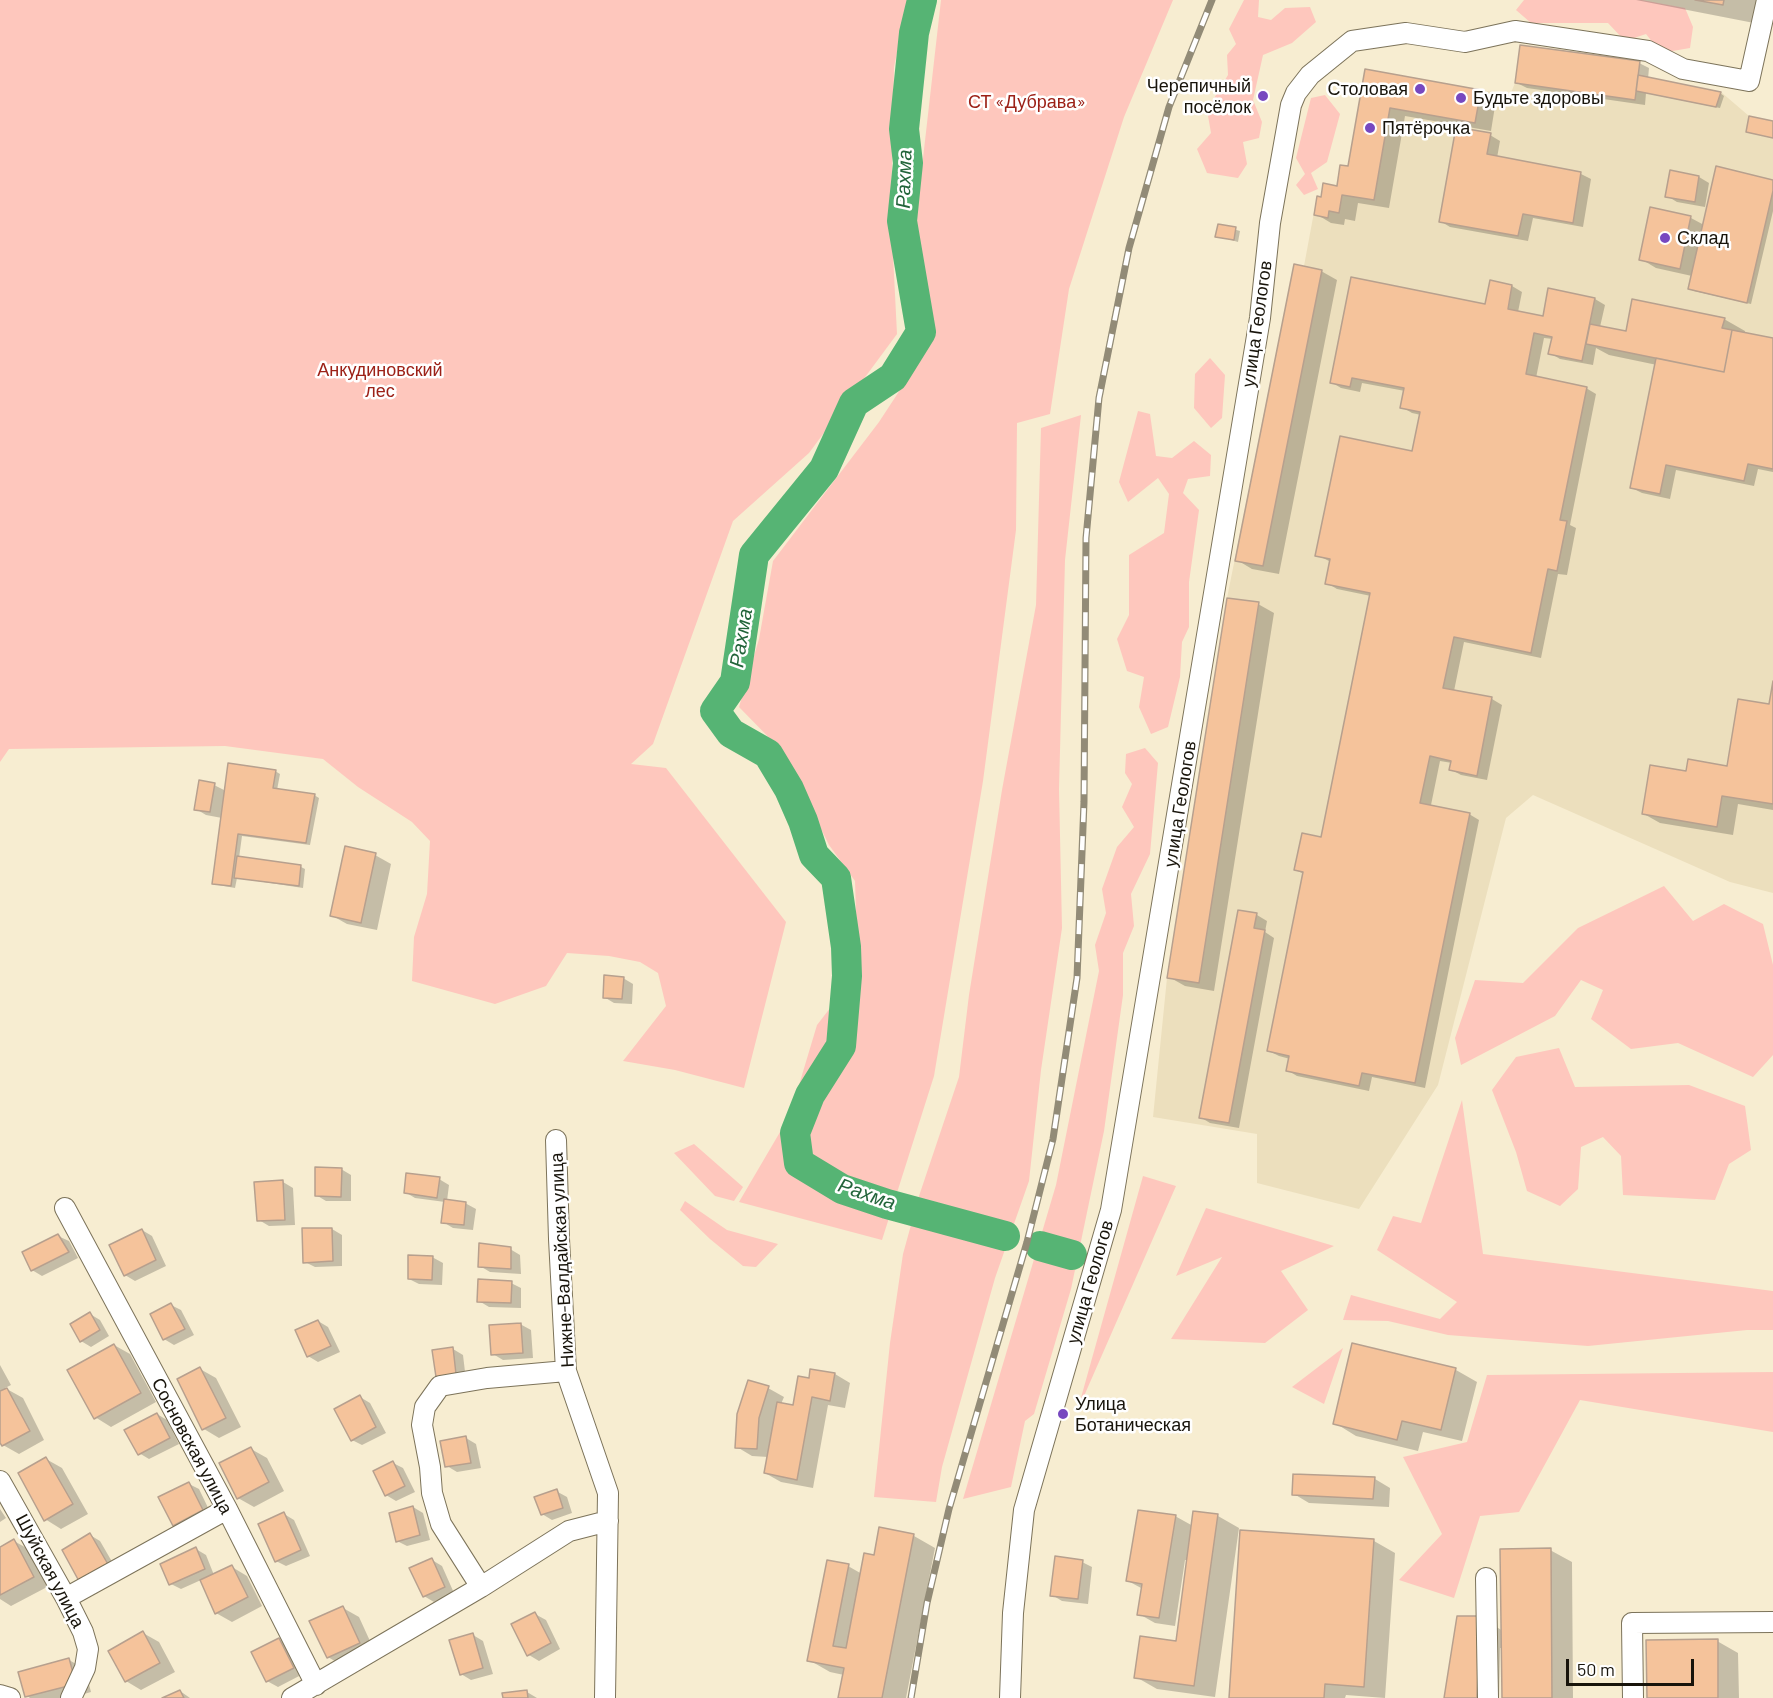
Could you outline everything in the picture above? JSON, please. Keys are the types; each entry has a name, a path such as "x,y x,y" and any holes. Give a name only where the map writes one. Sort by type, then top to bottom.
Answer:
{"street":[{"name":"улица Геологов","path":"1010,1698 1013,1613 1024,1510 1111,1210 1260,318 1270,223 1291,105 1296,93 1310,75 1352,41 1406,33 1465,42 1515,31 1648,51 1683,69 1749,81 1767,0"},
{"name":"Нижне-Валдайская улица","path":"556,1140 566,1371 608,1493 605,1698"},
{"name":"Сосновская улица","path":"65,1208 227,1509 305,1693"},
{"path":"481,1587 441,1524 432,1493 430,1467 422,1425 425,1407 440,1386 487,1378 566,1371"},
{"name":"Шуйская улица","path":"0,1480 83,1632 88,1649 85,1668 71,1698"},
{"path":"66,1598 227,1509"},
{"path":"305,1693 569,1531 608,1521"},
{"path":"1486,1578 1488,1698"},
{"path":"1633,1698 1632,1623 1773,1622"},
{"path":"0,1695 10,1698"}],"shaded area":[{"path":"1520,45 1640,61 1636,90 1716,107 1721,92 1749,116 1746,132 1773,138 1773,893 1730,882 1533,795 1506,818 1438,1085 1359,1209 1257,1183 1257,1134 1153,1117 1167,978 1227,598 1294,264 1304,266 1317,196 1321,196 1323,183 1336,185 1340,165 1348,166 1365,69 1510,95 1515,83"}],"green space":[{"name":"Анкудиновский лес","path":"0,0 908,0 894,67 891,215 897,334 809,453 733,521 653,744 631,764 666,768 786,922 744,1088 675,1070 623,1061 666,1006 658,973 640,962 609,956 567,953 546,986 495,1004 412,981 414,937 427,894 430,841 412,822 358,787 323,759 225,746 9,749 0,762"},
{"name":"СТ «Дубрава»","path":"941,0 1173,0 1124,117 1069,289 1050,414 1017,423 1016,530 983,781 934,1076 882,1240 739,1202 790,1115 817,1025 858,972 855,881 829,845 783,752 739,707 759,639 773,561 879,422 932,341 916,220"},
{"path":"1244,0 1259,0 1258,17 1271,20 1285,8 1310,7 1316,22 1292,43 1263,55 1253,100 1262,122 1259,138 1243,142 1247,164 1238,178 1207,173 1197,149 1211,133 1207,110 1228,75 1227,55 1236,44 1229,29"},
{"path":"1524,0 1642,0 1685,8 1693,27 1690,48 1661,53 1646,34 1625,41 1608,23 1531,23 1516,10"},
{"path":"1325,95 1340,114 1327,162 1311,173 1318,189 1304,195 1296,185 1305,174 1296,158 1311,98"},
{"path":"1210,358 1225,375 1222,418 1211,428 1194,408 1195,374"},
{"path":"1138,411 1150,414 1156,456 1172,458 1194,441 1211,455 1210,476 1188,479 1183,493 1199,510 1189,582 1189,627 1182,642 1180,677 1168,727 1151,734 1139,707 1144,677 1127,671 1117,639 1129,615 1129,555 1164,533 1169,494 1158,478 1128,502 1119,482"},
{"path":"1081,415 1065,560 1059,789 1062,928 1041,1070 1029,1181 995,1278 942,1467 936,1502 874,1497 890,1343 903,1254 919,1196 959,1077 969,995 1002,790 1036,605 1041,428"},
{"path":"1145,748 1158,763 1150,854 1131,894 1134,926 1123,953 1123,995 1104,1131 1071,1289 1034,1414 1025,1421 1011,1487 963,1499 1056,1185 1099,971 1095,945 1106,913 1102,889 1117,847 1134,827 1122,807 1132,784 1125,773 1126,754"},
{"path":"1664,886 1693,921 1724,904 1763,924 1773,965 1773,1055 1753,1077 1678,1043 1631,1049 1591,1019 1603,990 1581,980 1555,1016 1461,1065 1455,1038 1475,980 1523,983 1578,928"},
{"path":"1559,1048 1575,1087 1689,1085 1745,1106 1751,1150 1729,1164 1715,1200 1623,1195 1621,1156 1603,1137 1581,1147 1578,1189 1560,1206 1527,1191 1516,1152 1492,1090 1516,1057"},
{"path":"1462,1100 1483,1254 1773,1291 1773,1330 1747,1330 1588,1346 1448,1335 1388,1321 1343,1320 1351,1295 1440,1319 1457,1302 1377,1250 1393,1216 1421,1223"},
{"path":"694,1144 743,1187 734,1201 715,1196 674,1153"},
{"path":"1143,1176 1176,1186 1077,1412"},
{"path":"685,1201 727,1230 778,1244 756,1267 743,1266 680,1210"},
{"path":"1206,1208 1334,1246 1281,1271 1308,1310 1265,1343 1171,1339 1222,1257 1176,1276"},
{"path":"1343,1348 1324,1404 1292,1387"},
{"path":"1773,1372 1773,1432 1580,1400 1519,1512 1480,1516 1454,1598 1399,1580 1442,1534 1403,1457 1467,1442 1487,1375"}],"building":[{"path":"1695,0 1724,0 1723,5"},
{"path":"1520,45 1640,61 1635,100 1515,83"},
{"path":"1365,69 1481,90 1475,123 1390,108 1374,200 1342,195 1339,213 1329,211 1328,218 1314,215 1317,196 1321,197 1323,183 1337,186 1340,165 1348,166"},
{"path":"1638,75 1721,92 1716,107 1636,91"},
{"path":"1749,116 1773,121 1773,138 1746,132"},
{"path":"1456,127 1491,133 1487,154 1581,172 1573,223 1523,214 1518,236 1439,222"},
{"path":"1716,166 1773,180 1773,191 1747,303 1688,289"},
{"path":"1670,170 1699,176 1695,202 1665,197"},
{"name":"Склад","path":"1650,207 1691,216 1680,269 1639,260"},
{"path":"1218,224 1236,227 1234,240 1215,237"},
{"path":"1294,264 1322,270 1263,566 1235,561"},
{"path":"1351,277 1485,304 1490,280 1512,285 1508,309 1543,316 1548,288 1595,298 1582,361 1548,354 1552,337 1534,333 1526,374 1587,387 1560,520 1567,521 1557,571 1548,569 1531,653 1454,637 1443,688 1492,697 1477,776 1449,770 1451,761 1430,756 1420,803 1470,813 1415,1083 1362,1073 1359,1086 1286,1071 1289,1056 1267,1051 1303,872 1294,870 1302,833 1321,837 1370,593 1325,584 1330,559 1315,556 1340,436 1412,451 1420,412 1400,408 1404,388 1352,378 1350,387 1330,383"},
{"path":"1632,299 1725,318 1722,328 1732,330 1724,372 1586,344 1590,324 1626,331"},
{"path":"1732,330 1773,338 1773,469 1748,464 1744,481 1666,465 1660,494 1630,488 1656,358 1724,372"},
{"path":"1227,598 1259,602 1199,983 1167,978"},
{"path":"1773,681 1773,804 1722,796 1717,827 1642,814 1650,765 1686,771 1688,759 1727,766 1738,699 1769,704"},
{"path":"228,763 276,770 273,788 315,794 306,843 238,834 231,886 212,884"},
{"path":"199,780 215,783 210,812 194,810"},
{"path":"345,846 376,853 361,923 330,916"},
{"path":"237,856 301,865 299,886 234,878"},
{"path":"1238,910 1257,913 1254,928 1265,930 1229,1123 1199,1118"},
{"path":"604,975 624,977 622,999 603,998"},
{"path":"315,1167 342,1168 341,1197 315,1196"},
{"path":"406,1173 440,1177 437,1198 404,1193"},
{"path":"283,1180 285,1220 257,1221 254,1182"},
{"path":"444,1199 466,1202 464,1225 441,1223"},
{"path":"302,1228 332,1228 333,1261 303,1263"},
{"path":"142,1229 156,1260 124,1276 109,1245"},
{"path":"58,1234 69,1252 31,1271 22,1252"},
{"path":"479,1243 511,1247 511,1269 478,1267"},
{"path":"408,1255 433,1256 432,1280 408,1279"},
{"path":"478,1279 512,1281 511,1303 477,1302"},
{"path":"171,1303 185,1329 163,1340 150,1314"},
{"path":"90,1312 100,1330 80,1342 70,1324"},
{"path":"318,1320 331,1346 307,1357 295,1330"},
{"path":"521,1323 523,1353 491,1355 489,1325"},
{"path":"1352,1343 1456,1368 1441,1430 1402,1421 1397,1440 1333,1424"},
{"path":"114,1344 141,1393 94,1419 67,1370"},
{"path":"453,1347 456,1374 436,1377 432,1350"},
{"path":"200,1367 226,1418 202,1430 177,1379"},
{"path":"810,1369 835,1373 830,1401 812,1397 797,1480 764,1473 777,1402 793,1405 798,1376 809,1378"},
{"path":"748,1380 769,1386 759,1418 757,1449 735,1448 737,1414"},
{"path":"7,1388 30,1431 2,1446 0,1443 0,1391"},
{"path":"360,1395 376,1427 351,1441 334,1409"},
{"path":"157,1413 170,1438 138,1455 124,1430"},
{"path":"466,1436 471,1463 445,1467 440,1441"},
{"path":"251,1447 269,1482 237,1499 219,1463"},
{"path":"46,1457 73,1504 44,1521 18,1473"},
{"path":"393,1461 405,1486 385,1496 373,1471"},
{"path":"1293,1474 1375,1477 1373,1499 1292,1495"},
{"path":"189,1482 203,1510 173,1526 158,1497"},
{"path":"557,1489 563,1508 541,1515 534,1497"},
{"path":"413,1506 420,1535 396,1542 389,1513"},
{"path":"1138,1510 1176,1515 1159,1618 1137,1615 1142,1584 1126,1581"},
{"path":"1193,1511 1218,1514 1194,1686 1134,1678 1140,1636 1176,1641"},
{"path":"284,1512 301,1550 275,1562 258,1524"},
{"path":"879,1527 914,1534 882,1698 838,1698 844,1668 807,1661 827,1560 849,1564 833,1646 846,1648 864,1553 874,1555"},
{"path":"1240,1530 1374,1539 1364,1687 1325,1684 1324,1698 1229,1698"},
{"path":"90,1533 109,1566 80,1583 62,1550"},
{"path":"14,1539 34,1577 0,1595 0,1547"},
{"path":"196,1547 205,1569 169,1585 160,1564"},
{"path":"1551,1548 1552,1698 1502,1698 1500,1549"},
{"path":"1055,1556 1083,1560 1078,1599 1050,1596"},
{"path":"432,1558 445,1587 423,1597 409,1568"},
{"path":"232,1565 248,1597 215,1614 200,1580"},
{"path":"343,1606 360,1643 327,1658 309,1621"},
{"path":"535,1612 551,1643 527,1656 511,1624"},
{"path":"1457,1616 1480,1616 1477,1698 1444,1698"},
{"path":"143,1631 160,1663 125,1682 108,1651"},
{"path":"473,1633 483,1668 460,1675 449,1640"},
{"path":"279,1638 294,1668 266,1682 251,1652"},
{"path":"1718,1639 1718,1698 1647,1698 1646,1640"},
{"path":"69,1658 76,1684 25,1697 18,1672"},
{"path":"180,1690 184,1698 162,1698"},
{"path":"527,1690 528,1698 503,1698 502,1693"}],"waterway":[{"name":"Рахма","path":"922,0 914,33 904,129 908,163 902,221 921,332 893,377 854,403 824,469 754,555 735,682 715,711 731,733 768,754 789,789 814,855 836,878 846,947 847,976 841,1046 810,1095 795,1133 799,1163 842,1189 887,1204 1005,1236"},
{"name":"Рахма","path":"1040,1246 1072,1255"}],"railway":[{"path":"911,1698 927,1603 949,1509 1027,1242 1053,1139 1077,978 1084,802 1086,538 1099,398 1129,248 1169,107 1212,0"}],"place":[{"name":"Столовая","path":"1420,89"},
{"name":"Черепичный посёлок","path":"1263,96"},
{"name":"Будьте здоровы","path":"1461,98"},
{"name":"Пятёрочка","path":"1370,128"},
{"name":"Склад","path":"1665,238"},
{"name":"Улица Ботаническая","path":"1063,1414"}]}
